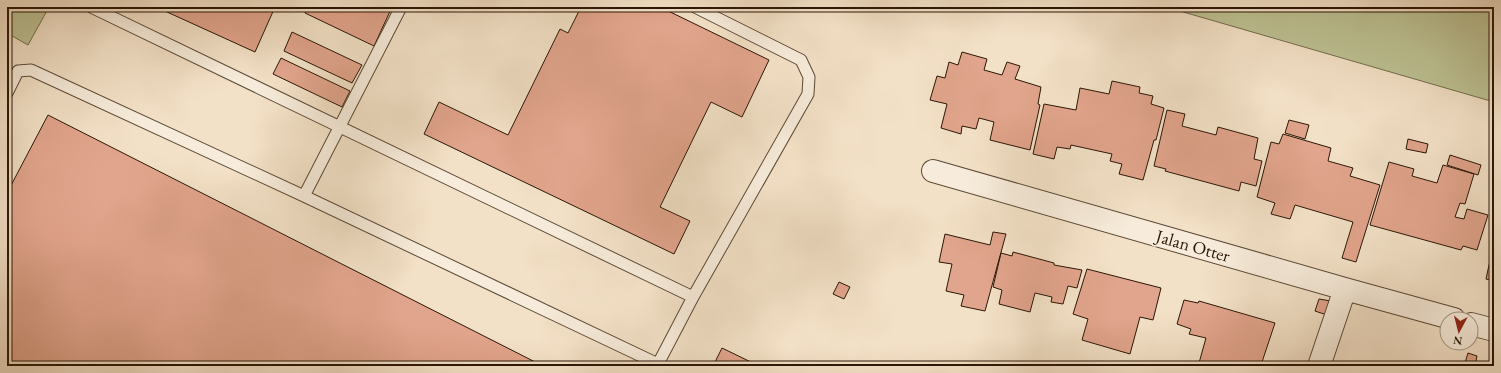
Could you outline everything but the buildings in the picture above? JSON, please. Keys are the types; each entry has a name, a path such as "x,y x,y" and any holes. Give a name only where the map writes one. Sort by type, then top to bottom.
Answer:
{"street":[{"name":"Jalan Otter","path":"933,171 1345,290 1439,315"},
{"path":"1319,366 1345,290"},
{"path":"1479,326 1494,330"}],"lane":[{"path":"91,7 693,297"},
{"path":"304,196 401,7"},
{"path":"7,93 18,71 31,70 304,196 658,365 693,297 808,94 810,77 801,60 695,7"}],"green space":[{"path":"7,7 49,7 28,45 7,33"},
{"path":"1166,7 1494,7 1494,102"}]}
